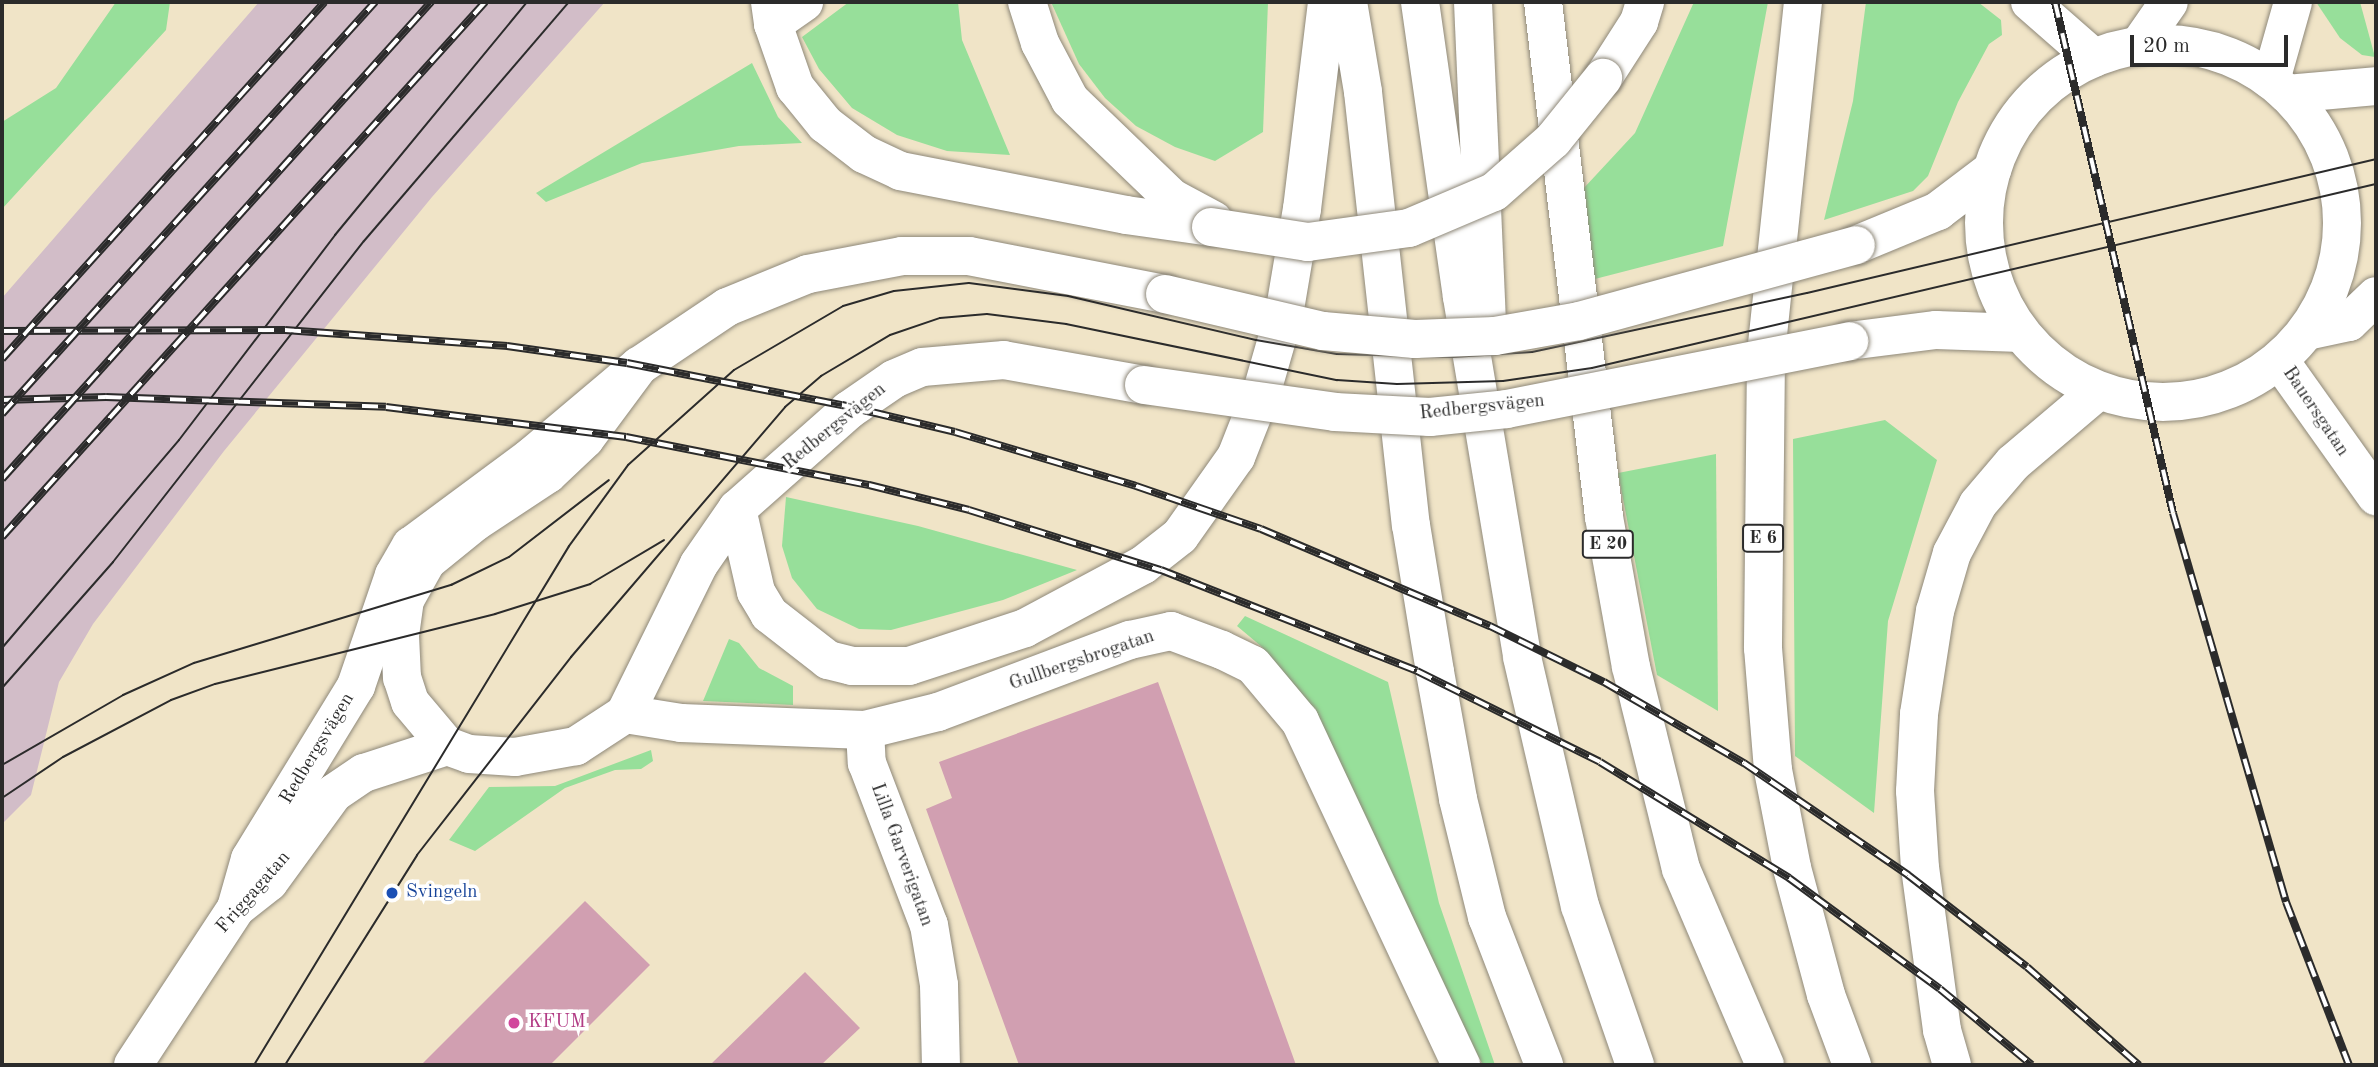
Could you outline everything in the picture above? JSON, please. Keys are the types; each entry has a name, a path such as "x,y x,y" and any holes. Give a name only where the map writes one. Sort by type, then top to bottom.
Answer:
{"main road":[{"path":"804,2 772,13 795,87 825,124 864,154 888,166 1048,201 1213,224 1308,242 1409,228 1494,192 1553,140 1603,78 1639,22 1645,2"},
{"path":"1027,2 1040,43 1070,100 1172,198 1213,224"},
{"path":"737,509 756,592 769,614 828,660 852,666 909,666 1025,628 1143,565 1180,536 1236,457 1262,391 1284,315 1302,209 1327,2"},
{"path":"1348,2 1363,92 1409,512 1458,799 1487,916 1544,1065"},
{"path":"1420,2 1522,657 1580,906 1635,1065"},
{"path":"1473,2 1494,490"},
{"name":"E 20","path":"1543,2 1604,517 1630,667 1681,869 1765,1065"},
{"name":"E 6","path":"1803,2 1766,357 1763,648 1773,770 1792,868 1826,995 1852,1065"},
{"path":"2030,2 2094,58"},
{"path":"2139,45 2169,2"},
{"path":"2293,2 2279,87 2376,86"},
{"name":"Redbergsvägen","path":"2139,45 2183,45 2230,57 2279,87 2317,131 2334,169 2342,215 2337,269 2325,302 2307,331 2280,360 2219,394 2179,402 2138,401 2098,391 2056,368 2021,333 1990,275 1985,250 1984,214 1992,170 2020,116 2041,92 2094,58 2139,45"},
{"name":"Redbergsvägen","path":"236,908 250,859 356,686 394,575 411,547 532,456 639,366 689,329 759,290 808,274 902,256 969,256 1165,295 1323,331 1415,339 1495,336 1656,302 1896,230 1938,211 1992,170"},
{"path":"2307,331 2349,322 2376,296"},
{"name":"Redbergsvägen","path":"625,714 699,564 737,509 849,410 894,379 922,367 1004,360 1335,412 1430,417 1507,409 1887,335 1936,330 2021,333"},
{"name":"Bauersgatan","path":"2280,360 2376,496"},
{"name":"Redbergsvägen","path":"447,746 410,702 402,678 400,635 405,600 414,581 427,561 475,522 548,474 585,439 639,366"},
{"path":"1952,1065 1938,1003 1915,792 1919,714 1935,611 1952,553 1978,504 2012,463 2098,391"},
{"name":"Gullbergsbrogatan","path":"625,714 681,723 865,730 938,712 1130,640 1171,631 1253,664 1300,721 1461,1065"},
{"path":"447,746 469,754 550,754 576,746 625,714"},
{"name":"Lilla Garverigatan","path":"865,730 867,763 929,925 939,985 941,1065"},
{"name":"Friggagatan","path":"134,1065 236,908 269,882 334,793 364,773 447,746"}],"shaded area":[{"path":"259,2 605,2 432,197 224,451 93,624 59,682 31,795 2,824 2,298"}],"green space":[{"path":"116,2 170,2 166,30 2,209 2,122 56,88"},
{"path":"849,2 958,2 962,40 1010,155 947,151 897,135 852,108 819,69 802,37"},
{"path":"1051,2 1268,2 1263,132 1215,161 1175,147 1136,126 1105,98 1079,64"},
{"path":"1694,2 1768,2 1723,246 1591,280 1583,189 1635,133"},
{"path":"1866,2 1978,2 2001,20 2002,35 1989,44 1958,102 1928,176 1913,191 1824,220 1853,101"},
{"path":"2316,2 2360,2 2375,57 2362,55 2340,38"},
{"path":"752,63 778,117 802,143 739,146 642,163 546,202 536,193"},
{"path":"1885,420 1937,460 1888,621 1874,813 1795,756 1793,439"},
{"path":"1716,454 1718,711 1657,675 1618,473"},
{"path":"786,497 918,526 1077,570 1003,600 891,630 859,629 817,609 792,578 782,546"},
{"path":"1245,616 1388,682 1439,903 1495,1065 1483,1065 1393,899 1286,680 1262,647 1237,626"},
{"path":"729,639 739,643 759,668 793,686 793,705 703,701"},
{"path":"651,750 653,761 641,769 615,770 565,788 475,851 449,840 489,787 555,786"}],"building":[{"path":"1158,682 1296,1065 1019,1065 926,809 952,798 939,762"},
{"path":"585,901 650,965 550,1065 421,1065"},
{"path":"805,972 860,1028 821,1065 710,1065"}],"tram line":[{"path":"2,648 179,440 335,235 527,2"},
{"path":"2,688 113,562 364,241 569,2"},
{"path":"254,1065 569,546 628,465 734,370 843,306 894,291 969,283 1068,296 1256,340 1337,354 1453,357 1532,352 1807,293 2376,159"},
{"path":"285,1065 417,855 571,657 785,407 821,376 890,335 940,318 987,314 1066,324 1337,380 1397,384 1503,381 1592,368 2376,184"},
{"path":"2,765 123,695 194,663 451,585 509,557 609,480"},
{"path":"2,798 63,757 171,700 215,684 495,614 590,584 664,540"}],"railway":[{"path":"2,359 325,2"},
{"path":"2,414 375,2"},
{"path":"2,479 431,2"},
{"path":"2,537 485,2"},
{"path":"2055,2 2173,513 2286,902 2349,1065"},
{"path":"2,331 285,330 507,346 627,363 842,405 955,432 1136,486 1261,529 1490,626 1604,682 1744,763 1908,875 2027,967 2139,1065"},
{"path":"2,400 106,397 386,407 626,437 869,485 969,510 1161,570 1417,671 1600,762 1789,878 1940,989 2032,1065"}],"place":[{"name":"Svingeln","path":"392,893"},
{"name":"KFUM","path":"514,1023"}]}
